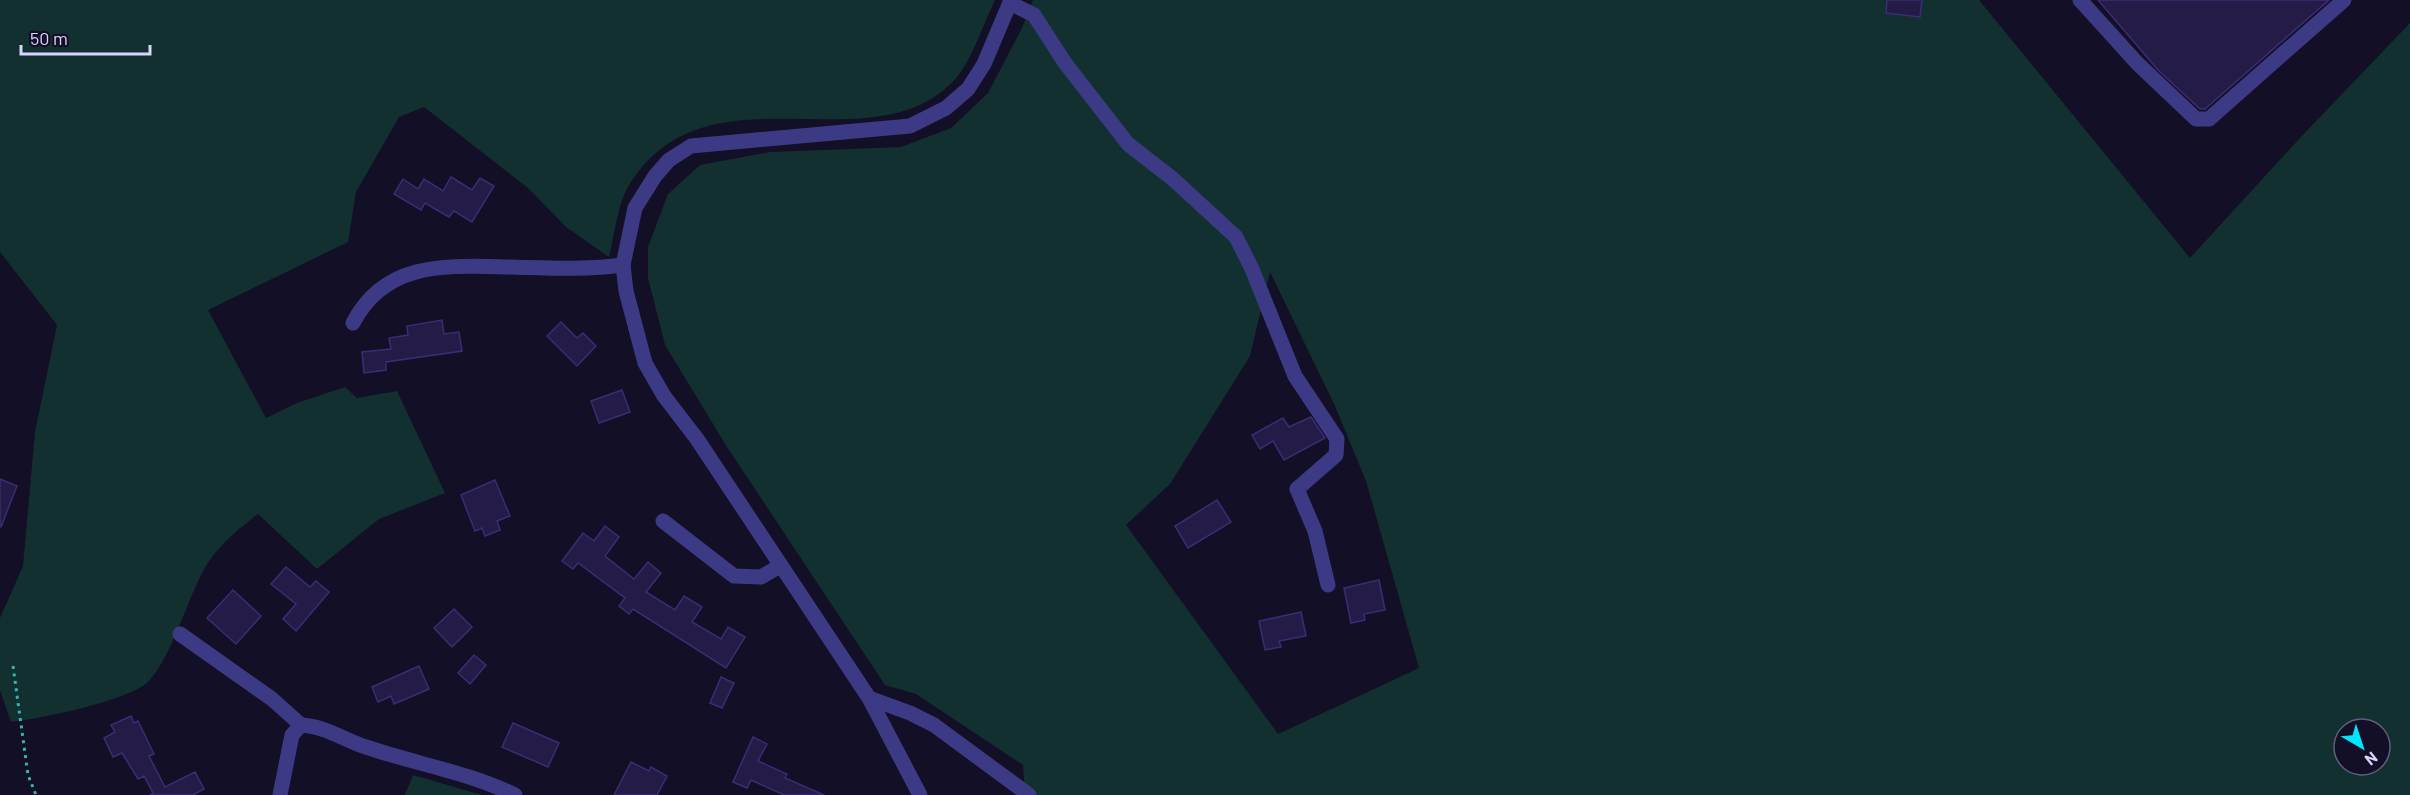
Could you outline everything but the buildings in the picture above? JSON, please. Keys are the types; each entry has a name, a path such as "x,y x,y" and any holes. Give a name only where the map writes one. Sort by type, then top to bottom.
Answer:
{"street":[{"path":"2080,0 2137,63 2196,119 2208,118 2344,0"},
{"path":"920,795 869,698 697,439 664,396 645,363 626,291 623,265 634,208 655,176 669,160 691,146 910,126 946,108 968,89 984,64 1011,1 1034,15 1065,63 1128,144 1173,179 1236,237 1252,269 1295,376 1337,439 1336,455 1297,489 1315,531 1328,585"},
{"path":"352,323 362,306 378,289 404,276 431,267 570,268 623,265"},
{"path":"663,521 734,576 760,577 780,566"},
{"path":"180,634 272,699 301,726 316,726 365,747 485,781 515,795"},
{"path":"869,698 910,713 934,725 1029,795"},
{"path":"280,795 292,735 301,726"}],"path":[{"path":"13,666 28,775 36,795"}],"green space":[{"path":"0,0 995,0 973,51 962,70 957,77 923,104 882,116 745,120 701,128 661,149 628,187 619,211 609,257 566,227 528,188 424,107 399,117 356,192 348,242 208,310 266,418 297,403 345,387 357,398 397,391 445,493 379,519 317,569 258,514 227,540 207,564 168,651 152,678 143,686 98,704 11,722 0,690 0,618 23,566 35,432 57,325 0,252"},
{"path":"1033,0 1979,0 2190,258 2410,23 2410,795 1025,795 1023,765 916,694 885,685 727,447 665,345 648,278 648,247 668,194 700,165 770,152 901,147 951,128 988,93 1022,28","holes":["1270,272 1335,406 1366,481 1419,668 1278,734 1126,525 1170,484 1250,356"]},
{"path":"413,775 482,795 405,795"}]}
